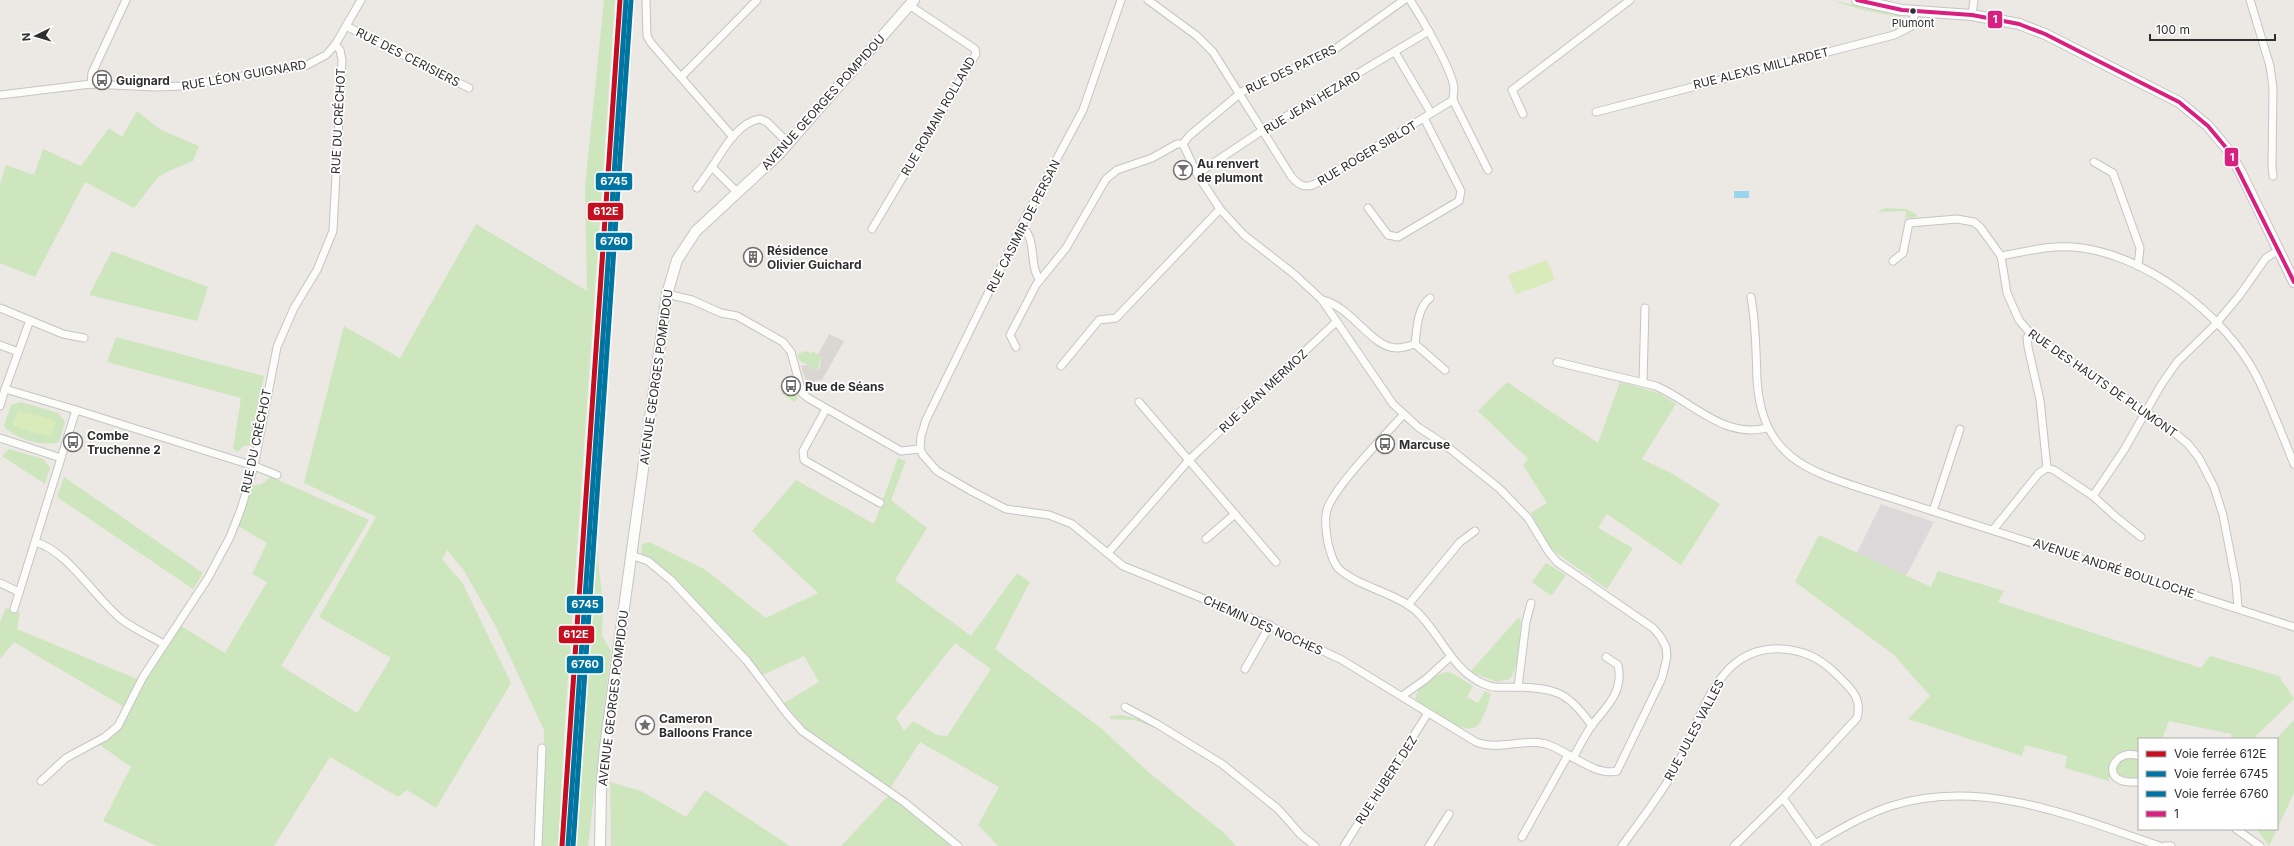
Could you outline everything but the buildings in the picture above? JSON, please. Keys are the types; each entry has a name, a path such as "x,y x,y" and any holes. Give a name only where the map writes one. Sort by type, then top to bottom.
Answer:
{"main road":[{"path":"1857,0 1916,12 1972,15 2005,20 2033,29 2158,90 2184,106 2208,126 2228,150 2294,282"},
{"name":"AVENUE GEORGES POMPIDOU","path":"600,846 603,763 667,294 674,267 690,239 705,222 738,193 788,143 912,3"}],"street":[{"path":"91,84 92,74 126,0"},
{"name":"RUE LÉON GUIGNARD","path":"0,95 91,84 155,87 184,86 307,64 326,55 335,45 360,0"},
{"path":"646,0 647,36 733,137"},
{"path":"681,77 756,0"},
{"name":"RUE CASIMIR DE PERSAN","path":"920,449 921,436 926,420 974,326 1021,227 1083,110 1121,0"},
{"name":"RUE ROGER SIBLOT","path":"1148,0 1205,44 1263,130 1295,181 1300,185 1307,186 1315,184 1453,100"},
{"name":"RUE DES PATERS","path":"1183,144 1189,136 1239,94 1331,52 1404,0"},
{"path":"1410,0 1428,31 1450,75 1454,87 1453,100 1488,170"},
{"path":"1523,114 1512,90 1630,0"},
{"path":"1972,15 1974,0"},
{"path":"2250,0 2270,66 2273,88 2273,176"},
{"name":"RUE ROMAIN ROLLAND","path":"872,229 976,54 975,49 912,3"},
{"name":"RUE ALEXIS MILLARDET","path":"1596,112 1894,35 1910,27 1916,12"},
{"name":"RUE DES CERISIERS","path":"346,26 469,88"},
{"name":"RUE JEAN HEZARD","path":"1197,174 1263,130 1428,31"},
{"name":"RUE DU CRÉCHOT","path":"41,781 66,758 105,737 118,726 143,677 208,578 230,537 241,509 254,466 277,347 294,308 317,270 329,243 334,224 335,157 342,60 340,50 335,45"},
{"path":"1395,52 1432,113"},
{"name":"RUE ROGER SIBLOT","path":"1368,208 1388,235 1398,237 1459,201 1461,191 1424,118"},
{"path":"697,188 733,137 750,122 760,119 767,122 788,143"},
{"path":"1016,347 1010,335 1021,311 1040,280 1062,253 1099,189 1111,174 1152,158 1177,144 1183,144 1197,174 1220,209 1244,234 1294,274 1322,300 1390,399 1404,414 1335,494 1328,505 1326,522 1329,548 1338,568 1408,605 1421,616 1450,657 1466,673 1484,685 1498,688 1518,687 1562,693 1580,710 1592,726"},
{"path":"2094,162 2113,173 2140,248 2138,266"},
{"path":"712,166 738,193"},
{"path":"1061,366 1099,320 1116,318 1220,209"},
{"name":"RUE DES HAUTS DE PLUMONT","path":"1893,261 1903,253 1909,223 1949,219 1974,222 1985,231 2001,256 2007,293 2019,320 2030,334 2164,424 2188,444 2208,472 2223,516 2236,583 2238,608"},
{"path":"1021,227 1028,236 1034,271 1040,280"},
{"path":"2001,256 2061,246 2072,247 2106,254 2138,266 2175,288 2216,322 2231,337 2257,376 2294,464"},
{"path":"2093,496 2119,458 2161,384 2177,362 2239,296 2266,258 2279,250"},
{"path":"667,294 692,300 722,314 737,316 783,342 791,352 802,393 826,409 901,451 920,449"},
{"name":"AVENUE ANDRÉ BOULLOCHE","path":"1751,297 1755,320 1759,398 1767,428 1786,451 1815,472 2294,627"},
{"path":"1415,344 1420,312 1423,305 1430,298"},
{"path":"1322,300 1330,302 1344,310 1385,345 1396,348 1415,344"},
{"path":"0,308 63,334 84,338"},
{"path":"1643,381 1646,308"},
{"path":"0,406 30,320"},
{"name":"RUE JEAN MERMOZ","path":"1108,552 1189,460 1336,322"},
{"path":"2030,334 2027,338 2028,347 2040,400 2047,468"},
{"path":"1415,344 1445,370"},
{"path":"0,345 18,352"},
{"path":"1557,362 1643,381 1669,391 1704,415 1726,426 1750,430 1767,428"},
{"path":"5,389 254,466 277,475"},
{"path":"1139,402 1276,562"},
{"path":"826,409 803,451 804,460 880,503"},
{"path":"14,609 76,410"},
{"name":"CHEMIN DES NOCHES","path":"920,449 932,466 973,492 1006,509 1049,515 1065,520 1079,528 1108,552 1115,562 1270,626 1342,660 1481,744 1544,744 1597,769 1614,772 1619,770 1653,700 1665,669 1667,657 1663,641 1645,622 1557,562 1548,551 1528,518 1500,489 1444,444 1418,427 1404,414"},
{"path":"1933,511 1960,429"},
{"path":"0,438 61,458"},
{"path":"2047,468 2054,470 2093,496 2141,537"},
{"path":"1993,530 2039,474 2047,468"},
{"path":"1206,539 1235,514"},
{"path":"1408,605 1460,542 1476,531"},
{"path":"35,542 48,547 77,572 122,619 164,644"},
{"path":"632,555 652,564 686,596 751,666 787,714 802,731 904,802 958,846"},
{"path":"0,582 19,592"},
{"path":"1518,687 1526,622 1531,603"},
{"path":"1245,669 1270,626"},
{"name":"RUE JULES VALLES","path":"1622,846 1673,773 1712,690 1723,674 1756,652 1778,649 1801,652 1828,666 1854,692 1860,706 1857,718 1854,724 1783,798 1734,846"},
{"path":"1402,696 1426,679 1450,657"},
{"path":"1522,837 1571,756 1592,726 1605,712 1617,692 1620,683 1618,666 1606,657"},
{"path":"1125,707 1157,724 1222,764 1278,809 1301,835 1315,846"},
{"name":"RUE HUBERT DEZ","path":"1344,846 1428,713"},
{"path":"538,846 542,748"},
{"path":"2138,756 2131,754 2121,756 2115,762 2114,768 2118,780 2138,782"},
{"path":"1783,798 1816,845 1853,822 1891,807 1930,798 1960,796 1992,798 2025,803 2160,846"},
{"path":"1430,846 1448,814"},
{"path":"2237,830 2260,846"},
{"path":"2165,846 2171,846"}],"shaded area":[{"path":"829,334 844,341 822,380 814,381 811,386 807,385 801,366 810,364 812,369 818,370 820,368 821,357 818,355"},
{"path":"1881,504 1934,522 1906,576 1857,553"}],"green space":[{"path":"604,0 615,0 565,721 558,846 541,846 544,730 495,625 463,569 447,550 442,559 463,584 511,683 436,808 407,790 398,797 330,757 274,846 157,846 103,821 131,767 97,743 106,738 181,626 225,653 267,582 252,574 267,543 238,526 251,486 261,484 271,477 369,520 281,666 357,713 391,658 319,617 376,517 304,483 344,326 400,358 476,224 587,291 585,187"},
{"path":"1830,0 1901,15 1901,17 1863,10"},
{"path":"137,111 161,130 199,146 193,161 158,177 134,208 85,182 35,277 0,263 0,184 6,165 34,175 43,149 81,166 109,128 122,137"},
{"path":"1885,208 1906,209 1916,214 1917,217 1905,218 1906,211 1877,212"},
{"path":"112,251 208,287 197,321 89,295"},
{"path":"1547,260 1555,280 1516,294 1508,275"},
{"path":"116,337 264,376 250,445 244,446 237,452 233,449 241,398 107,362"},
{"path":"806,351 811,354 812,351 821,356 818,370 812,369 810,364 805,364 799,360 798,354"},
{"path":"1507,382 1598,443 1620,382 1659,393 1676,404 1642,459 1673,474 1720,504 1681,565 1607,514 1598,528 1633,548 1607,589 1551,549 1531,513 1547,503 1523,465 1528,459 1478,411"},
{"path":"790,390 796,394 798,398 795,402 780,393"},
{"path":"21,402 58,413 65,422 59,442 37,443 15,435 9,431 4,426 11,405","holes":["18,410 54,428 13,425"]},
{"path":"18,410 54,420 56,422 51,437 15,427 13,425"},
{"path":"9,449 43,459 50,468 45,484 2,456"},
{"path":"898,458 906,461 891,500 927,528 895,580 971,636 1017,573 1030,582 995,649 1101,728 1146,770 1224,833 1236,846 998,846 978,825 999,787 920,742 889,790 807,730 784,703 819,682 804,656 763,675 690,596 641,553 642,544 649,542 706,570 766,618 818,593 752,531 796,480 874,524","holes":["955,643 991,669 947,736 937,735 913,721 904,731 896,718"]},
{"path":"64,477 203,573 193,589 57,497"},
{"path":"594,525 603,604 602,636 611,651 588,846 571,846"},
{"path":"1819,535 1931,587 1938,571 2004,591 1998,602 2201,668 2210,656 2279,676 2294,699 2254,738 2231,738 2231,734 2169,721 2162,738 2138,738 2138,753 2131,751 2124,752 2116,757 2111,767 2109,781 2065,768 2067,756 2025,745 2022,756 1908,719 1930,696 1894,655 1795,582"},
{"path":"1546,563 1566,575 1552,595 1532,582"},
{"path":"6,608 20,613 17,629 137,679 126,708 14,642 0,659 0,622"},
{"path":"1518,618 1521,622 1518,652 1516,667 1510,679 1497,682 1471,671"},
{"path":"1446,672 1452,673 1473,686 1467,697 1478,703 1485,691 1491,694 1482,720 1474,728 1457,726 1447,722 1416,699 1418,690 1426,682"},
{"path":"1121,715 1141,719 1157,728 1134,720 1110,719 1110,716"},
{"path":"2294,720 2294,793 2278,827 2278,738"},
{"path":"2124,757 2138,758 2138,780 2118,775 2116,767"},
{"path":"610,782 641,791 686,817 705,790 790,846 611,846"},
{"path":"889,795 954,846 841,846"},
{"path":"2258,830 2277,830 2269,846"}],"water":[{"path":"1734,191 1749,191 1749,198 1734,198"}],"rail line":[{"name":"612E","path":"562,846 620,0"},
{"name":"6745","path":"568,846 626,0"},
{"name":"6760","path":"573,846 631,0"}],"transit line":[{"name":"1","path":"1857,0 1902,10 1972,15 2019,24 2045,34 2179,102 2208,126 2228,150 2294,282"}],"place":[{"name":"Plumont","path":"1913,11"},
{"name":"Guignard","path":"102,80"},
{"name":"Au renvert de plumont","path":"1183,170"},
{"name":"Résidence Olivier Guichard","path":"753,257"},
{"name":"Rue de Séans","path":"791,386"},
{"name":"Combe Truchenne 2","path":"73,442"},
{"name":"Marcuse","path":"1385,444"},
{"name":"Cameron Balloons France","path":"645,725"}]}
